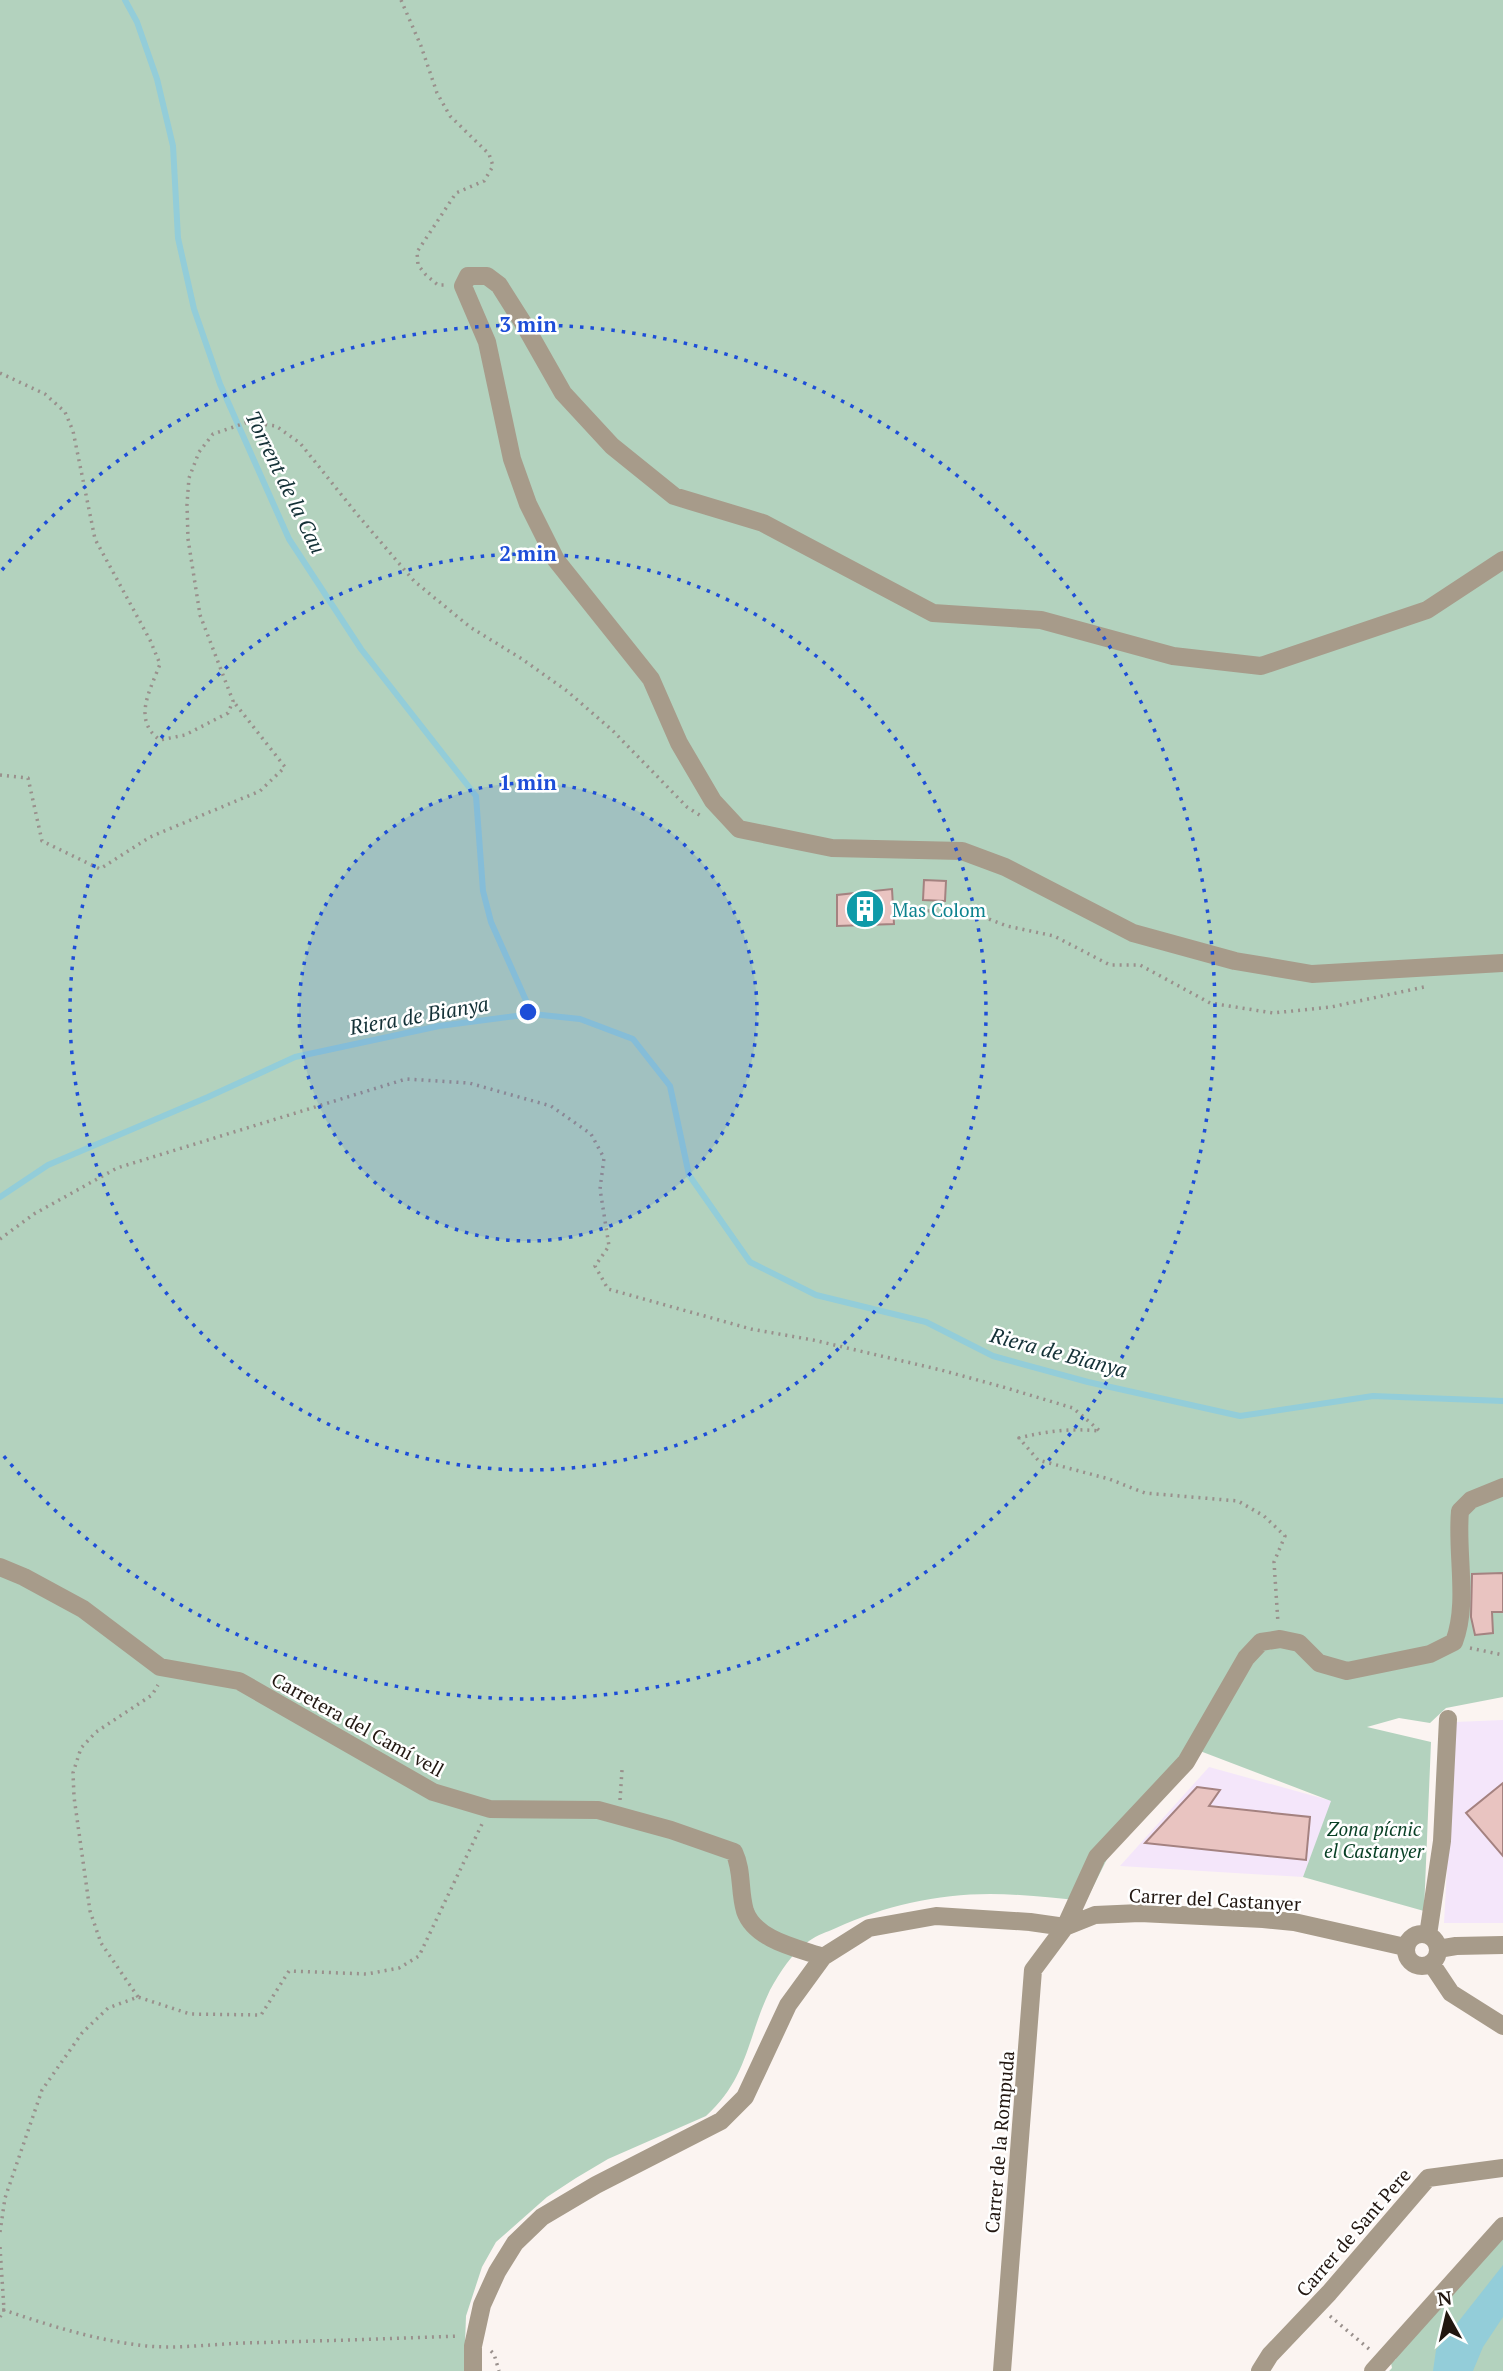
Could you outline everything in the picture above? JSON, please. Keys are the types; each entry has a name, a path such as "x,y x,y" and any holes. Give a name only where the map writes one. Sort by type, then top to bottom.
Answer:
{"street":[{"path":"1503,560 1427,610 1261,666 1173,656 1041,620 933,613 763,523 674,496 612,446 563,393 499,285 486,276 476,274 468,276 463,286 487,342 512,459 528,503 556,560 651,679 679,743 713,801 739,828 832,848 962,851 1005,867 1133,933 1235,961 1312,974 1503,964"},
{"path":"1280,1639 1299,1643 1319,1663 1347,1671 1430,1654 1454,1643 1461,1625 1458,1530 1460,1511 1471,1500 1503,1487"},
{"name":"Carretera del Camí vell","path":"0,1567 83,1609 160,1667 239,1681 433,1791 490,1809 598,1810 671,1830 734,1852 739,1863 746,1911 754,1925 772,1939 823,1957"},
{"name":"Carrer de la Rompuda","path":"1002,2371 1033,1970 1065,1927 1097,1857 1186,1762 1247,1658 1261,1642 1280,1639"},
{"path":"1432,1949 1442,1841 1448,1719"},
{"name":"Carrer del Castanyer","path":"1065,1927 1095,1915 1140,1913 1262,1919 1294,1922 1405,1947"},
{"path":"473,2371 475,2336 482,2305 497,2272 515,2243 542,2217 596,2185 721,2122 745,2097 788,2005 823,1957 869,1928 936,1916 1065,1927"},
{"path":"1503,1945 1432,1949 1416,1965 1406,1954 1405,1947 1412,1937 1422,1933 1432,1949 1451,1993 1503,2026"},
{"name":"Carrer de Sant Pere","path":"1260,2371 1270,2355 1329,2293 1428,2178 1503,2168"},
{"path":"1378,2366 1503,2226"}],"path":[{"path":"401,0 437,93 450,116 489,154 493,166 484,181 456,193 417,252 418,265 438,285 463,286"},
{"path":"0,373 45,394 65,412 74,431 95,539 150,640 160,664 145,702 148,732 160,740 185,735 228,713 233,701"},
{"path":"0,775 28,778 42,841 100,869 150,837 260,791 285,767 233,701 200,615 188,539 189,478 200,452 213,434 248,422 275,426 300,443 414,580 470,627 567,691 613,731 687,807 709,822"},
{"path":"0,1239 34,1214 117,1168 406,1079 469,1083 551,1106 591,1134 604,1158 600,1189 609,1245 595,1266 608,1289 751,1329 813,1340 941,1370 1073,1408 1100,1431 1052,1430 1019,1438 1038,1460 1109,1479 1145,1493 1238,1501 1264,1516 1285,1536 1274,1562 1280,1639"},
{"path":"1454,1643 1503,1655"},
{"path":"160,1667 162,1679 152,1695 96,1732 80,1748 73,1773 90,1911 101,1943 138,1997 190,2014 261,2015 289,1971 367,1974 398,1968 419,1956 490,1809"},
{"path":"620,1816 622,1770"},
{"path":"0,2232 5,2198 42,2090 82,2033 108,2008 138,1997"},
{"path":"0,2247 0,2317"},
{"path":"1329,2293 1339,2300 1327,2314 1378,2366"},
{"path":"2,2310 100,2338 140,2346 173,2348 475,2336"}],"shaded area":[{"path":"1503,1720 1503,1923 1444,1923 1455,1722"},
{"path":"1209,1767 1332,1801 1303,1877 1120,1866"}],"green space":[{"name":"Zona pícnic el Castanyer","path":"0,0 1503,0 1503,1697 1446,1708 1430,1723 1399,1718 1367,1727 1431,1742 1424,1911 1303,1877 1331,1801 1200,1751 1110,1853 1086,1901 990,1894 931,1899 854,1920 819,1935 797,1951 770,1990 739,2072 720,2102 706,2116 608,2159 576,2178 547,2197 496,2242 482,2267 466,2316 464,2371 0,2371"},
{"path":"1503,2236 1503,2371 1389,2371 1396,2356"}],"water":[{"path":"1503,2265 1503,2317 1483,2347 1473,2371 1433,2371 1436,2350"}],"building":[{"path":"924,880 946,881 945,901 923,900"},
{"name":"Mas Colom","path":"892,889 894,924 837,926 837,895"},
{"path":"1503,1573 1503,1612 1492,1612 1493,1633 1475,1635 1471,1617 1472,1574"},
{"path":"1503,1783 1503,1856 1466,1813"},
{"path":"1197,1787 1220,1790 1209,1806 1310,1817 1306,1860 1145,1843"}],"waterway":[{"name":"Torrent de la Cau","path":"125,0 137,22 157,79 173,146 178,238 194,309 220,384 289,539 361,649 476,796 483,891 491,922 532,1014"},
{"name":"Riera de Bianya","path":"0,1197 48,1165 295,1057 439,1026 532,1014 580,1019 633,1039 670,1086 689,1175 750,1262 816,1295 926,1322 993,1356 1088,1382 1240,1416 1373,1396 1503,1401"}],"place":[{"name":"Mas Colom","path":"865,909"}]}
